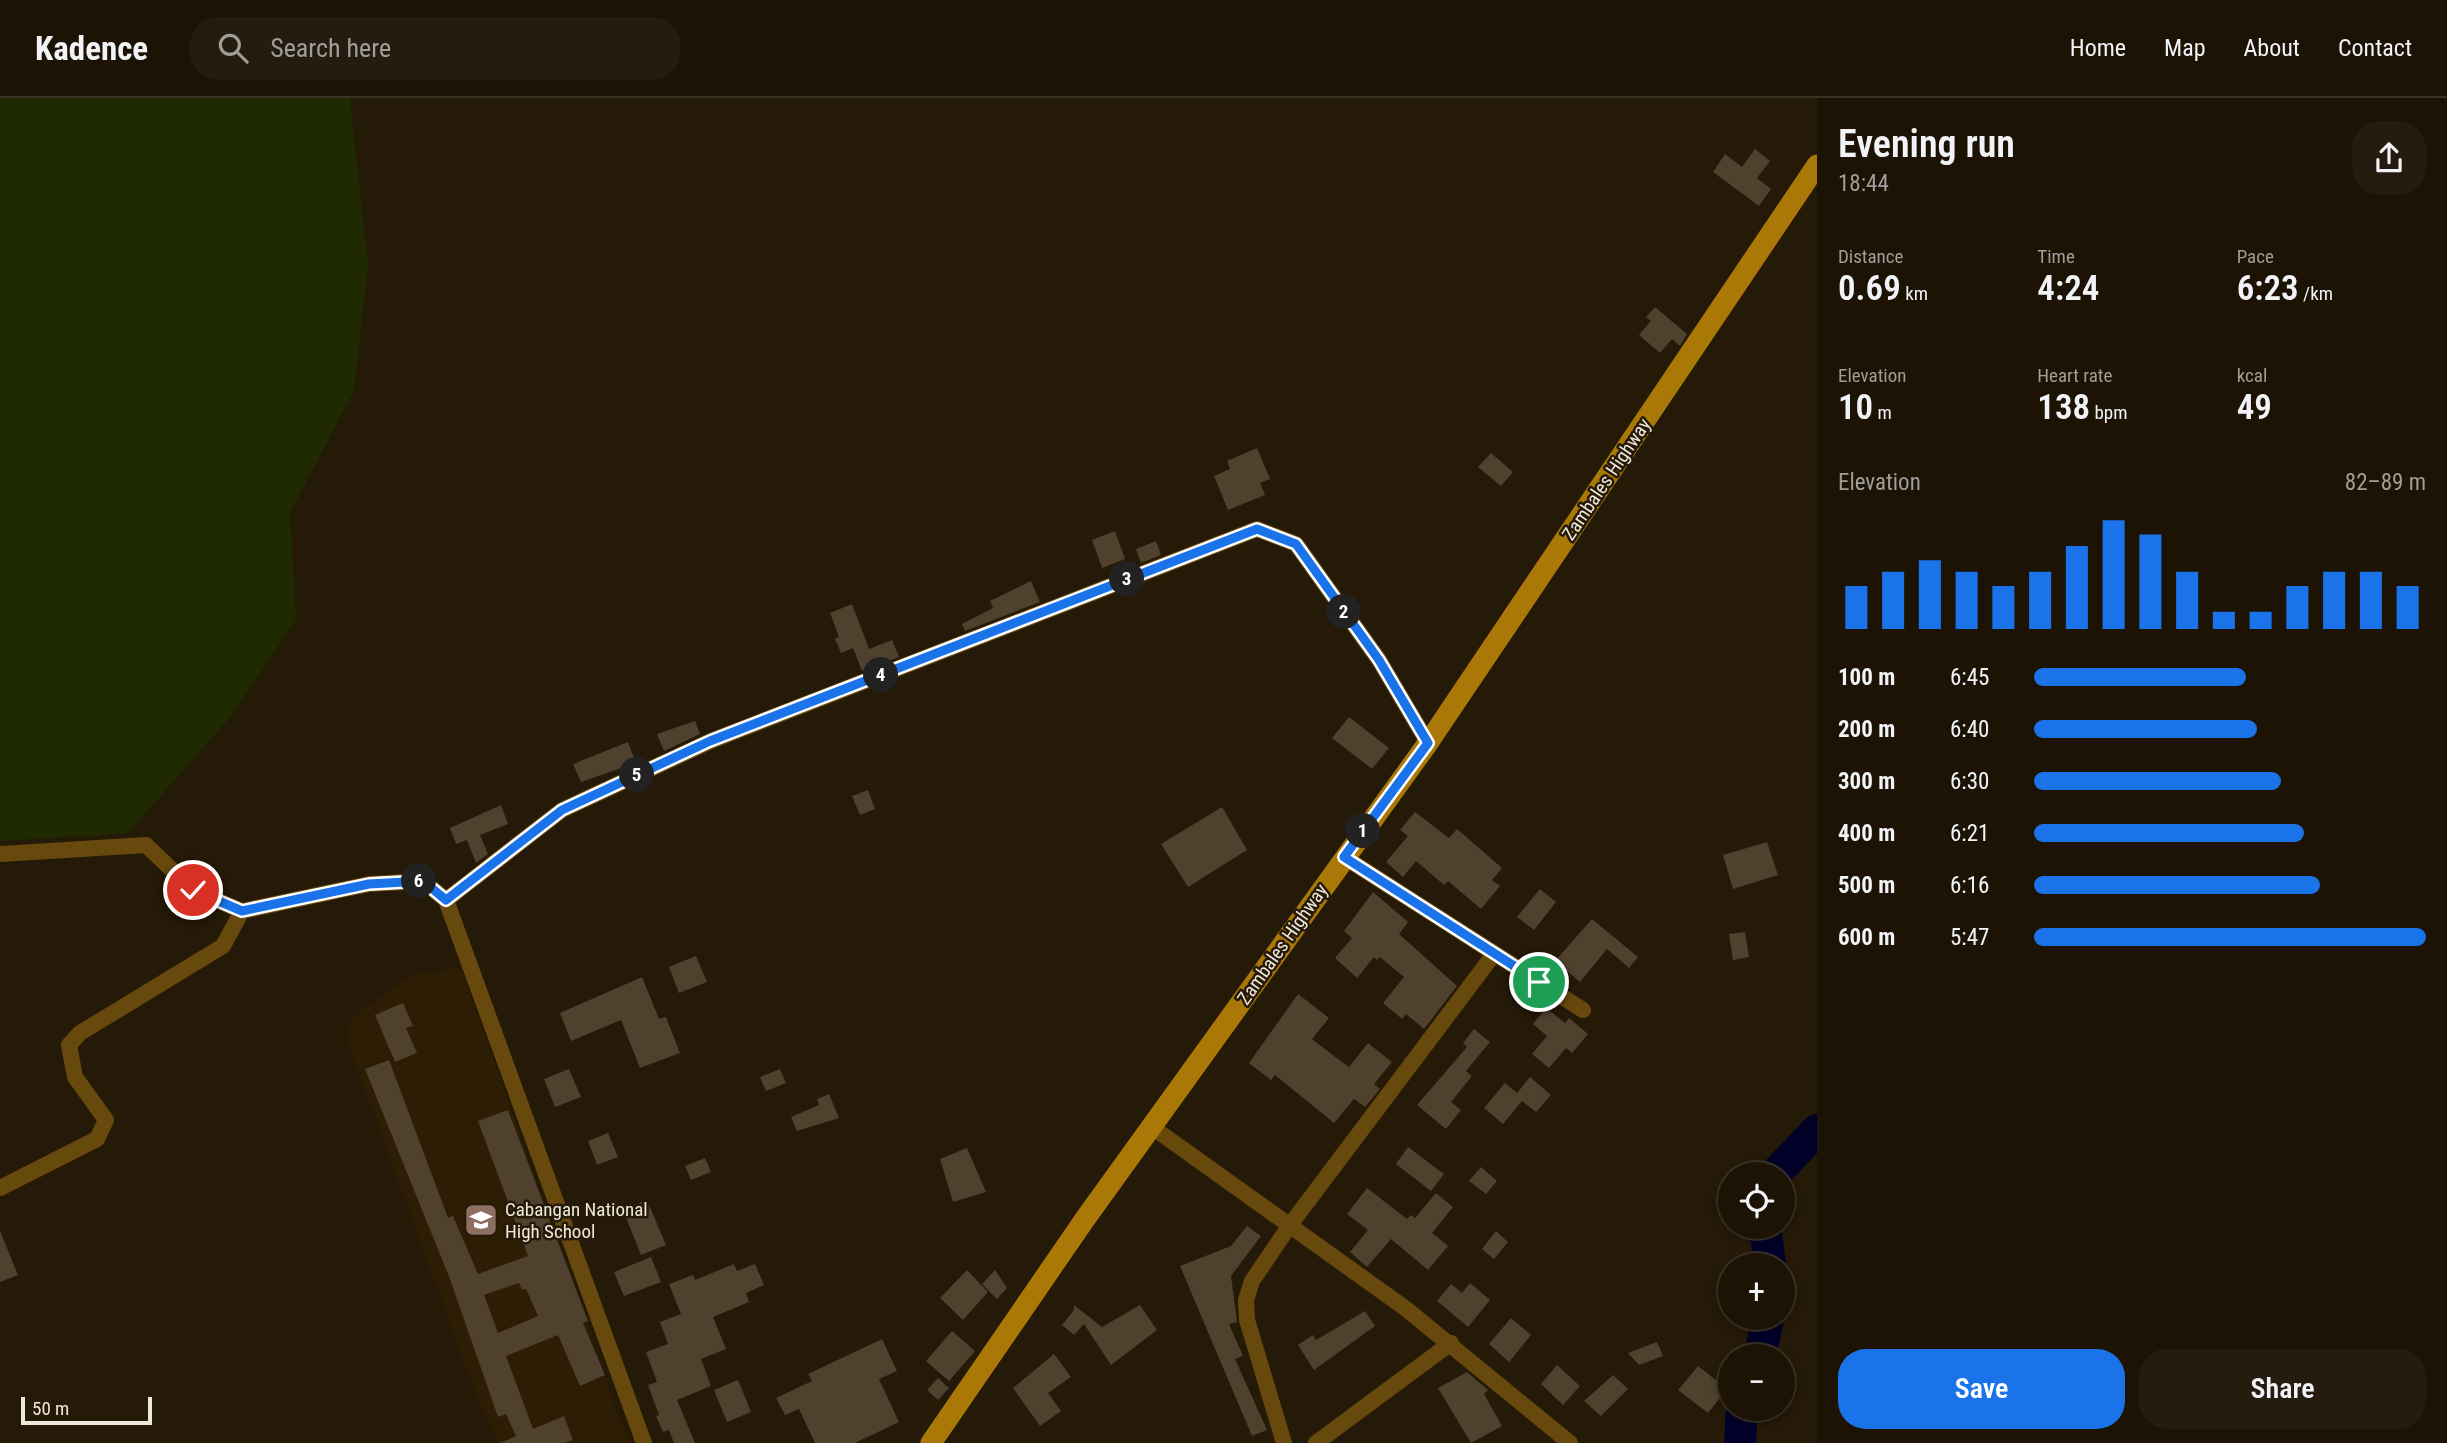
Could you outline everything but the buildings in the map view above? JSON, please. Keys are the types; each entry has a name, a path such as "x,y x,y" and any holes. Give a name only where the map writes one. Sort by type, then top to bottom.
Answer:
{"main road":[{"name":"Zambales Highway","path":"936,1440 1152,1127 1428,743 1817,165"}],"street":[{"path":"446,900 562,810 710,741 1257,529 1296,544 1379,660 1428,743"},
{"path":"0,854 146,845 193,890 242,911 369,884 423,881 446,900 644,1443"},
{"path":"1344,857 1583,1010"},
{"path":"0,1188 97,1139 106,1120 75,1077 69,1045 80,1033 223,946 242,911"},
{"path":"1284,1443 1247,1320 1246,1300 1252,1281 1290,1225 1494,954"},
{"path":"1152,1127 1451,1343 1570,1443"},
{"path":"1316,1443 1451,1343"}],"shaded area":[{"name":"Cabangan National High School","path":"461,967 618,1413 631,1443 498,1443 477,1398 347,1041 350,1019 409,976"}],"green space":[{"path":"0,98 350,98 368,265 354,391 290,513 296,620 232,715 128,833 0,841"}],"waterway":[{"path":"1786,1162 1817,1130"},
{"path":"1767,1239 1768,1253"},
{"path":"1763,1344 1765,1330"},
{"path":"1740,1443 1741,1421"}],"place":[{"name":"Cabangan National High School","path":"481,1220"}],"route":[{"path":"193,890 242,911 369,884 423,881 446,900 562,810 710,741 1257,529 1296,544 1379,660 1428,743 1344,857 1539,982"}]}
